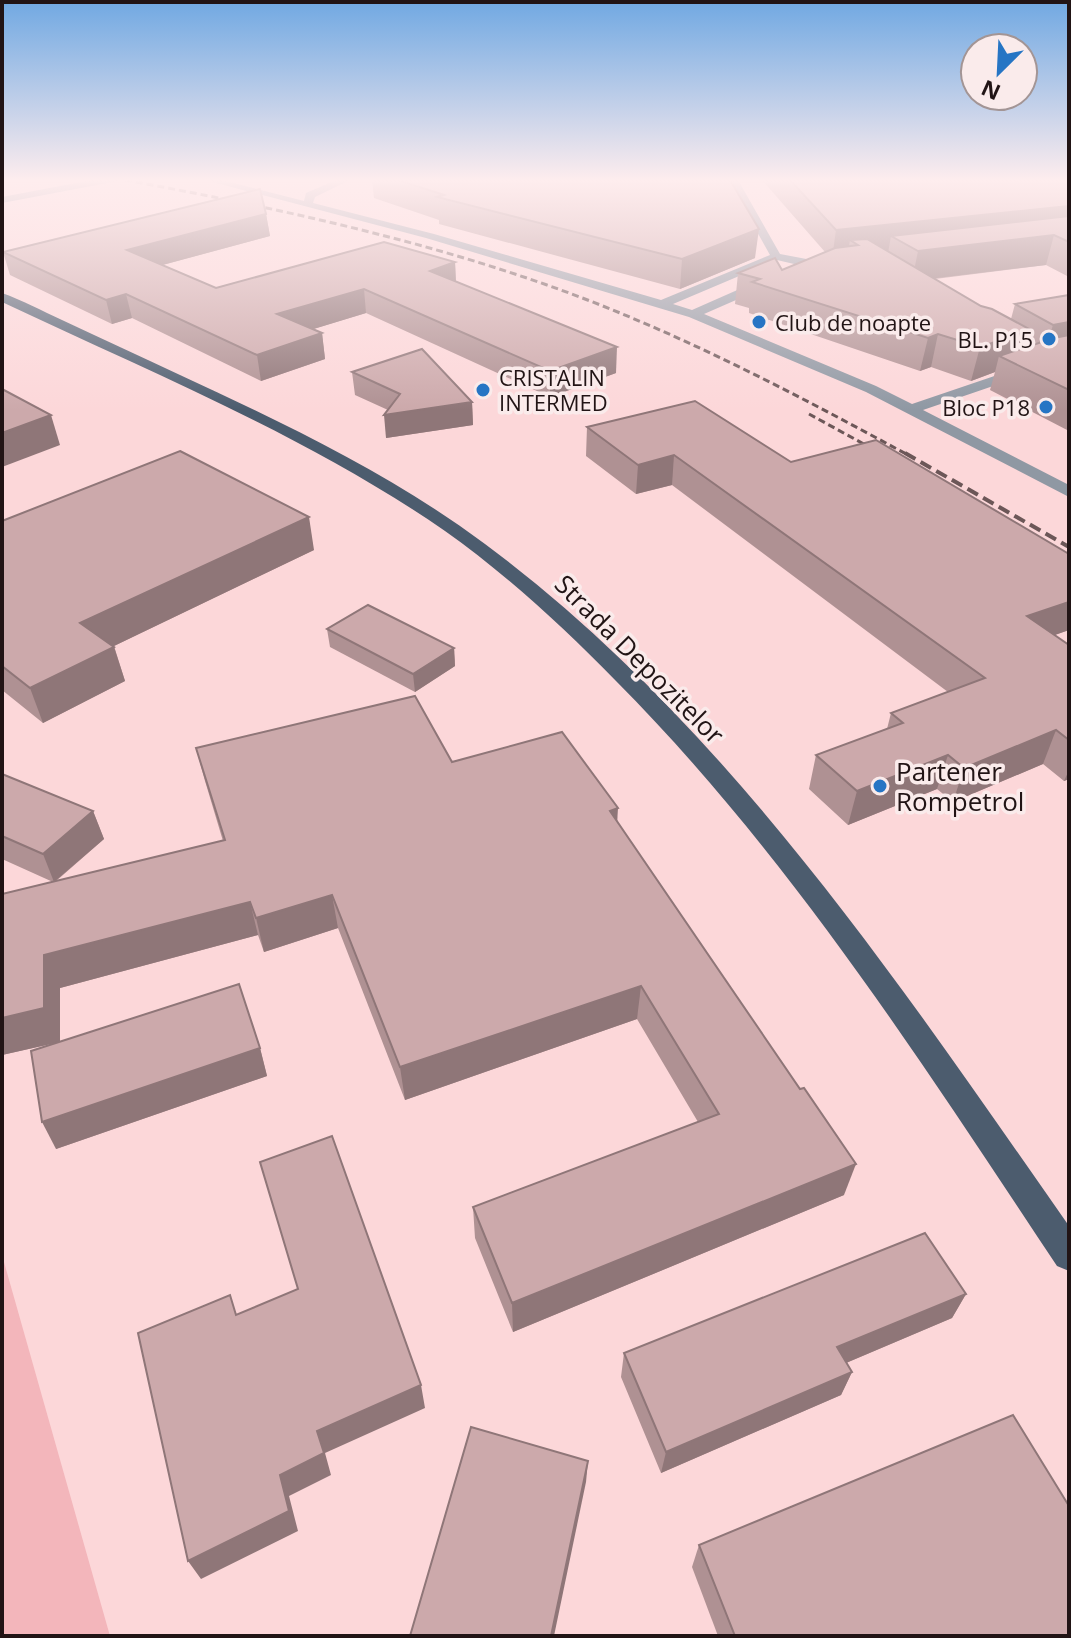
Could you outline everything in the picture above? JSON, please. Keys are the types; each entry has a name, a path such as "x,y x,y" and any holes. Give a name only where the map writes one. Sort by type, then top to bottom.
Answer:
{"main road":[{"name":"Strada Depozitelor","path":"2,297 303,438 345,461 453,529 544,600 635,686 738,798 790,862 878,976 1069,1255"}],"street":[{"path":"494,256 693,314 828,369 912,409 1069,492"},
{"path":"663,304 775,256"},
{"path":"778,256 807,264 842,264"},
{"path":"793,271 807,264"},
{"path":"693,314 779,277"},
{"path":"912,409 1040,365 1028,358"}],"shaded area":[{"path":"2,1255 110,1636 2,1636"}],"building":[{"path":"13,256 142,256 216,288 331,256 435,256 455,262 430,271 617,347 550,371 364,289 277,314 322,333 257,355 126,294 106,300"},
{"path":"815,256 897,256 981,306 1031,330 980,347 938,334 928,338 752,282 760,279 738,273 775,258 782,270"},
{"path":"1069,295 1069,322 1053,325 1015,304"},
{"path":"1069,335 1069,390 999,356 1054,338"},
{"path":"422,349 472,402 384,415 400,394 352,372"},
{"path":"2,389 51,415 2,433"},
{"path":"695,401 791,462 876,440 1069,554 1069,602 1027,616 1069,645 1069,740 1056,730 964,768 948,755 857,791 816,755 903,723 891,713 985,678 674,455 638,465 587,427"},
{"path":"180,451 309,517 80,623 114,647 30,688 2,666 2,521"},
{"path":"368,605 454,648 413,674 327,629"},
{"path":"415,696 452,762 562,732 618,808 610,811 800,1089 804,1088 856,1164 512,1303 473,1207 719,1114 641,986 400,1067 332,895 256,918 250,902 44,955 44,1008 2,1018 2,894 225,840 196,748"},
{"path":"2,774 93,811 43,854 2,836"},
{"path":"239,984 260,1048 42,1122 31,1051"},
{"path":"332,1136 421,1385 317,1431 324,1453 280,1475 289,1511 188,1561 138,1333 230,1295 236,1315 298,1289 260,1162"},
{"path":"925,1233 966,1294 837,1347 852,1372 666,1452 624,1353"},
{"path":"1013,1415 1069,1506 1069,1636 735,1636 699,1545"},
{"path":"471,1427 588,1461 551,1636 410,1636"}],"railway":[{"path":"458,256 547,285 640,321 776,385 908,455"},
{"path":"809,414 882,454"},
{"path":"905,453 1069,547"}],"place":[{"name":"Club de noapte","path":"759,322"},
{"name":"BL. P15","path":"1049,339"},
{"name":"CRISTALIN INTERMED","path":"483,390"},
{"name":"Bloc P18","path":"1046,407"},
{"name":"Partener Rompetrol","path":"880,786"}]}
